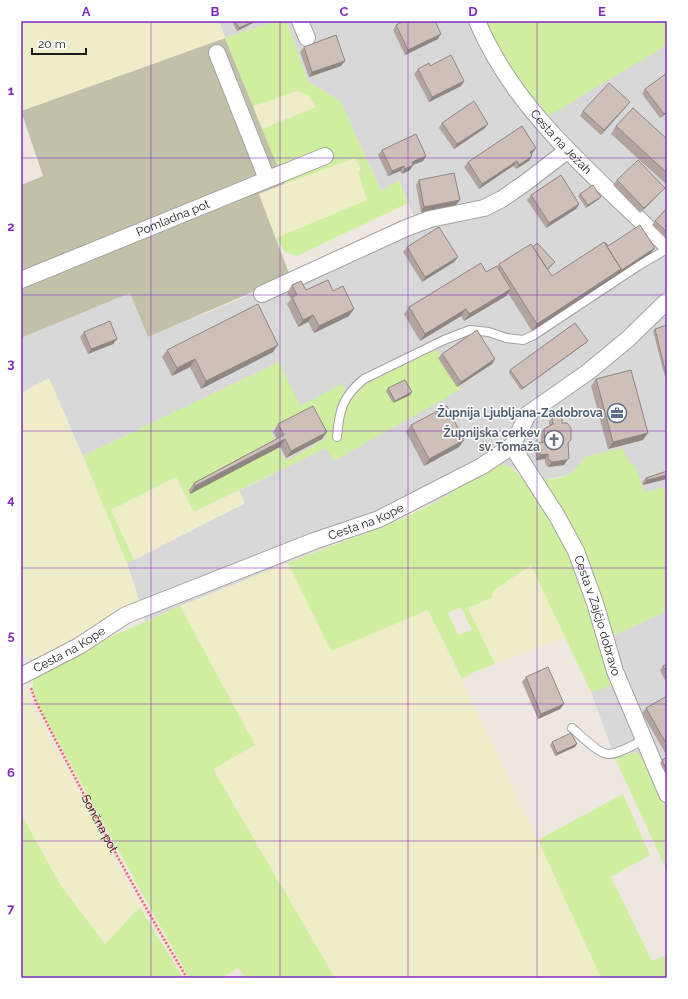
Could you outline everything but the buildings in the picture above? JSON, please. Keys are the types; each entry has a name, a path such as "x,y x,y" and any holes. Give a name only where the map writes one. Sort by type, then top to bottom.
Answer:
{"street":[{"path":"300,21 307,38"},
{"name":"Cesta na Ježah","path":"477,21 492,54 531,111 568,150 667,248"},
{"path":"217,53 267,179"},
{"path":"262,294 406,228 430,219 484,208 502,199 525,184 568,150"},
{"name":"Pomladna pot","path":"21,280 325,156"},
{"name":"Cesta na Kope","path":"23,671 79,646 126,615 314,541 379,519 482,466 512,446 528,414 588,372 628,339 667,301"},
{"name":"Cesta v Zajčjo dobravo","path":"512,446 557,516 576,551 595,603 615,671 667,794"}],"lane":[{"path":"337,436 338,419 345,398 354,387 364,379 425,348 470,330 490,332 506,338 523,340 534,335 667,248"},
{"path":"572,728 600,752 606,754 614,753 643,740"}],"path":[{"name":"Sončna pot","path":"23,671 36,702 74,776 149,915 187,978"}],"shaded area":[{"path":"21,21 219,21 225,38 21,111"},
{"path":"219,21 276,21 225,38"},
{"path":"281,21 667,21 667,487 644,492 635,466 585,457 577,469 565,476 546,479 535,477 500,463 486,470 438,501 145,621 127,563 244,504 239,491 287,467 266,425 279,362 83,456 49,378 21,393 21,338 130,293 148,337 247,296 415,219 399,181 381,191 341,102 308,81 288,25"},
{"path":"225,38 285,184 259,194 290,276 148,337 130,293 21,338 21,185 43,176 21,111"},
{"path":"297,91 309,96 316,107 262,129 253,106"},
{"path":"356,157 361,170 358,172 367,200 276,238 259,194"},
{"path":"49,378 127,563 142,609 38,660 21,655 21,393"},
{"path":"176,477 195,512 239,491 245,503 134,560 111,511"},
{"path":"288,563 300,588 373,633 428,610 542,849 601,978 335,978 213,769 255,745 180,606"},
{"path":"531,565 565,637 495,664 468,608 491,598 494,590"},
{"path":"667,611 667,812 657,787 635,752 615,758 591,692 615,684 610,637"},
{"path":"21,684 24,686 37,715 140,907 105,944 61,886 21,814"}],"green space":[{"path":"276,21 281,21 288,25 308,81 341,102 381,191 399,180 408,203 297,256 285,252 276,238 367,200 358,172 361,169 355,158 285,184 262,129 316,107 309,96 297,91 253,106 225,38"},
{"path":"481,21 667,21 667,45 545,118 538,112"},
{"path":"436,349 461,389 334,461 326,448 194,512 176,477 111,510 134,560 127,563 83,456 279,362 300,406 342,384 349,397 354,396 367,383 378,376","holes":["311,410 327,438 286,461 271,431"]},
{"path":"622,448 629,462 635,466 644,492 667,487 667,611 610,637 535,478 551,479 564,476 575,470 585,457"},
{"path":"500,463 512,468 526,483 562,541 575,570 615,684 591,692 531,565 494,590 491,598 468,608 495,664 474,672 462,679 428,610 331,651 288,563 420,510 438,501","holes":["461,607 472,630 458,635 448,613"]},
{"path":"180,606 255,745 213,769 335,978 246,978 238,968 222,978 189,978 43,714 33,690 33,681 37,675 104,640"},
{"path":"636,752 642,756 667,812 667,871 615,758"},
{"path":"623,794 650,855 611,877 652,961 667,955 667,978 601,978 538,840"},
{"path":"21,814 61,886 105,944 140,907 183,978 21,978"}],"place":[{"name":"Župnija Ljubljana-Zadobrova","path":"617,413"},
{"name":"Župnijska cerkev sv. Tomaža","path":"554,440"}]}
